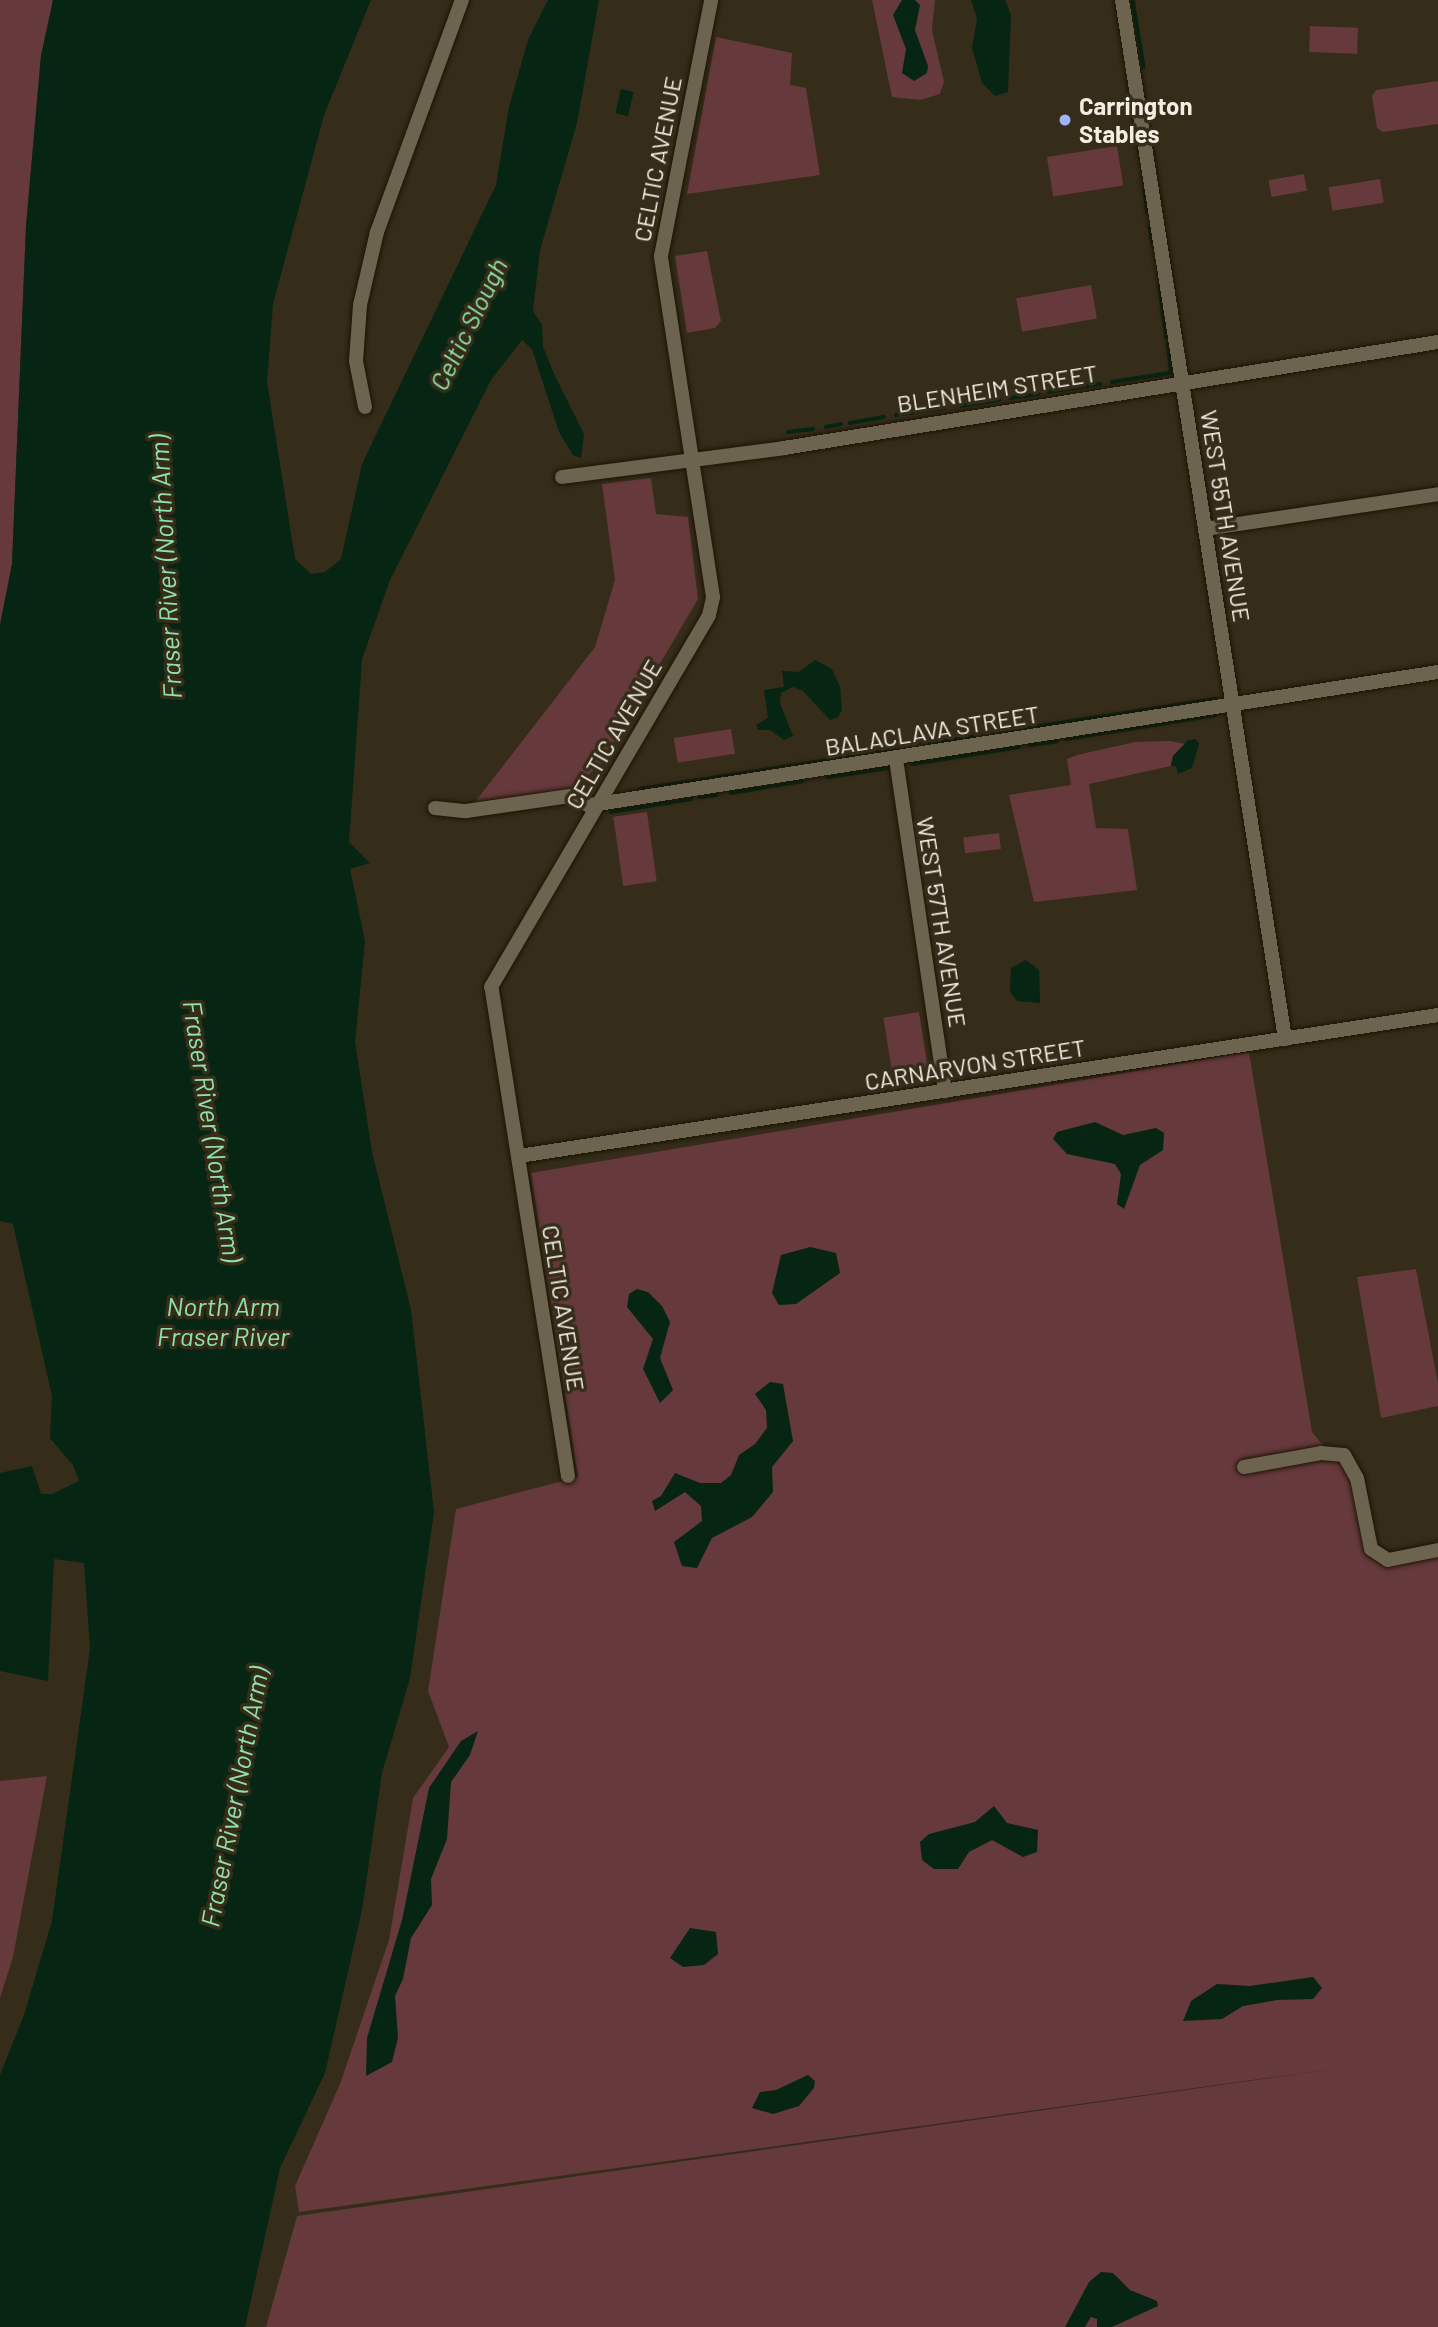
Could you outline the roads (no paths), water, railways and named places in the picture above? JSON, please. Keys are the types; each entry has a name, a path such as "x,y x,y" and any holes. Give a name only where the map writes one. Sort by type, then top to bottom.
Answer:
{"street":[{"path":"365,407 356,361 360,305 377,232 462,0"},
{"name":"CELTIC AVENUE","path":"568,1476 491,987 709,615 713,597 661,257 711,0"},
{"name":"WEST 55TH AVENUE","path":"1122,0 1284,1039"},
{"name":"BLENHEIM STREET","path":"562,477 692,462 1438,342"},
{"path":"1205,529 1438,494"},
{"name":"BALACLAVA STREET","path":"435,808 466,811 570,796 587,805 598,804 896,760 1438,672"},
{"name":"WEST 57TH AVENUE","path":"896,760 945,1091"},
{"name":"CARNARVON STREET","path":"519,1157 1438,1015"},
{"path":"1244,1467 1321,1453 1345,1455 1357,1478 1371,1549 1388,1560 1438,1550"}],"water":[{"name":"North Arm Fraser River","path":"53,0 371,0 324,115 273,304 267,382 295,559 311,574 325,572 341,559 362,464 496,185 509,107 528,40 548,0 599,0 577,123 540,250 533,311 542,325 543,347 584,434 581,458 573,455 559,432 532,349 522,340 491,380 390,580 362,659 349,842 370,863 350,869 365,941 355,1042 372,1152 411,1310 434,1512 410,1678 382,1773 362,1910 325,2073 280,2168 245,2327 0,2327 0,2075 24,2015 52,1921 90,1649 84,1563 54,1559 48,1681 0,1671 0,1473 32,1466 41,1494 52,1494 79,1481 73,1465 50,1438 52,1396 13,1224 0,1221 0,625 12,564 26,226 41,56"},
{"path":"902,0 915,0 920,5 915,30 928,66 927,73 914,81 902,73 906,49 893,15"},
{"path":"971,0 1005,0 1011,15 1008,92 995,96 982,83 972,48 977,19"},
{"path":"621,89 634,92 628,116 615,113"},
{"path":"815,660 832,669 840,687 842,710 838,717 830,720 803,691 793,687 781,693 780,703 793,736 784,740 770,730 758,730 756,725 768,718 764,690 784,687 782,671 799,672"},
{"path":"1196,739 1199,744 1192,768 1178,774 1176,766 1171,766 1173,756 1188,740"},
{"path":"1026,960 1039,970 1040,1003 1017,1001 1010,992 1011,968"},
{"path":"1095,1122 1123,1135 1156,1128 1164,1133 1163,1150 1140,1165 1124,1209 1117,1204 1121,1174 1115,1164 1067,1154 1053,1139 1057,1132"},
{"path":"810,1247 836,1253 840,1273 796,1304 779,1305 772,1293 781,1255"},
{"path":"637,1289 648,1292 662,1306 670,1322 660,1358 673,1390 660,1403 643,1369 653,1339 627,1307 629,1294"},
{"path":"770,1382 783,1384 793,1441 772,1467 773,1492 752,1517 712,1538 697,1568 682,1566 674,1542 702,1521 701,1506 685,1492 655,1511 652,1501 661,1496 675,1473 700,1483 721,1483 731,1475 739,1455 755,1444 767,1428 766,1410 755,1394"},
{"path":"478,1731 470,1755 451,1782 447,1839 431,1879 432,1905 411,1938 403,1979 395,1996 398,2038 392,2062 366,2076 367,2038 402,1920 429,1788 461,1741"},
{"path":"994,1806 1007,1823 1038,1830 1037,1852 1023,1857 992,1840 969,1852 958,1869 934,1869 922,1860 920,1842 929,1834 975,1822"},
{"path":"690,1928 716,1932 718,1954 704,1965 683,1967 670,1958"},
{"path":"1313,1977 1322,1988 1313,1999 1277,2000 1243,2006 1222,2019 1183,2021 1191,2001 1217,1984 1250,1986"},
{"path":"808,2075 815,2081 814,2088 799,2106 773,2114 752,2108 760,2092 776,2090"},
{"path":"1101,2272 1113,2273 1130,2290 1157,2301 1158,2306 1112,2327 1097,2327 1097,2319 1091,2317 1085,2327 1065,2327 1089,2282"}],"waterway":[{"path":"1133,0 1144,67"},
{"path":"1145,190 1148,213"},
{"path":"1150,226 1153,245"},
{"path":"1160,287 1167,338"},
{"path":"1112,382 1171,373 1168,344"},
{"path":"1048,392 1100,384"},
{"path":"1010,398 1039,394"},
{"path":"961,406 1000,400"},
{"path":"896,415 945,408"},
{"path":"850,423 883,417"},
{"path":"826,427 841,424"},
{"path":"788,432 813,429"},
{"path":"996,733 1215,699"},
{"path":"1066,739 1216,715"},
{"path":"927,744 973,737"},
{"path":"1030,745 1057,741"},
{"path":"912,764 1019,747"},
{"path":"640,789 894,750"},
{"path":"828,777 888,768"},
{"path":"731,793 802,781"},
{"path":"700,797 716,795"},
{"path":"611,812 691,799"}],"place":[{"name":"Carrington Stables","path":"1065,120"}],"water label":[{"name":"Celtic Slough","path":"468,324"},
{"name":"Fraser River (North Arm)","path":"165,567"},
{"name":"Fraser River (North Arm)","path":"213,1131"},
{"name":"Fraser River (North Arm)","path":"234,1797"}]}
